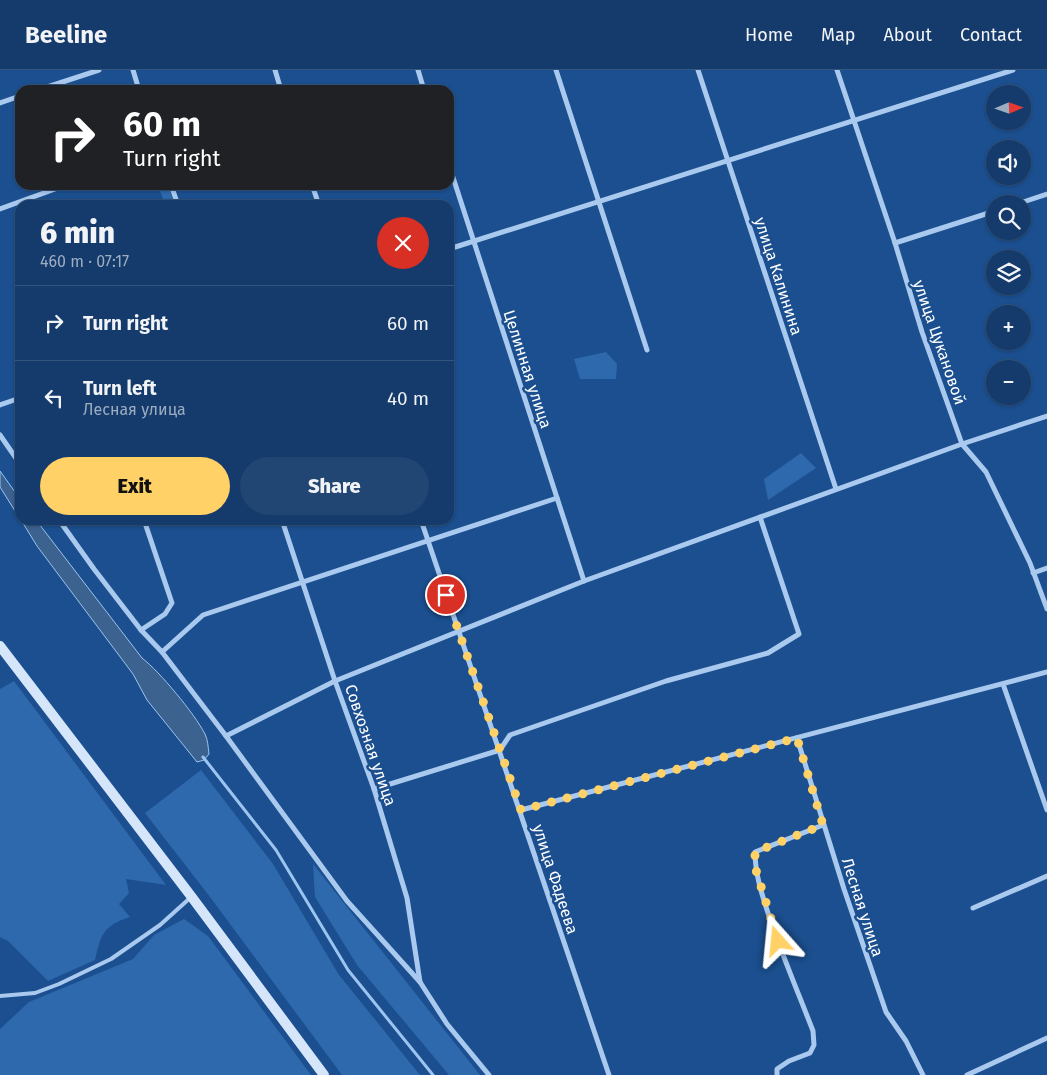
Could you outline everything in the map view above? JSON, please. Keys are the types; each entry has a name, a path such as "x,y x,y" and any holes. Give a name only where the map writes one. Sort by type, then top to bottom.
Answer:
{"main road":[{"path":"0,646 191,896 324,1075"}],"street":[{"path":"53,85 99,70"},
{"path":"132,70 137,85"},
{"path":"275,70 280,85"},
{"path":"418,70 422,85"},
{"path":"556,70 647,350"},
{"name":"улица Калинина","path":"698,70 836,489"},
{"name":"улица Цукановой","path":"837,70 895,242 922,332 962,444 986,472 1034,572 1047,609"},
{"path":"454,247 1013,70"},
{"path":"0,102 15,98"},
{"name":"Целинная улица","path":"454,181 584,581"},
{"path":"25,200 52,190"},
{"path":"1031,199 1047,194"},
{"path":"0,209 15,204"},
{"path":"895,242 986,214"},
{"path":"0,405 15,400"},
{"path":"226,736 335,681 458,630 584,581 836,489 1047,416"},
{"path":"0,435 15,457"},
{"path":"162,652 203,615 429,542 557,498"},
{"path":"374,789 500,750 510,735 666,682 768,653 799,634 760,517"},
{"path":"63,525 141,630 162,652 226,736 347,900 420,982 448,1024 489,1075"},
{"path":"141,630 165,614 172,603 146,525"},
{"name":"Совхозная улица","path":"284,525 335,681 374,789 407,898 420,982"},
{"name":"улица Фадеева","path":"424,525 609,1075"},
{"path":"1034,572 1047,568"},
{"path":"521,810 1047,672"},
{"path":"1003,684 1047,810"},
{"name":"Лесная улица","path":"797,738 823,825 886,1012 906,1041 923,1075"},
{"path":"777,1075 778,1069 789,1061 810,1053 814,1045 813,1031 764,900 755,867 755,852 823,825"},
{"path":"973,908 1047,876"},
{"path":"967,1075 1047,1038"}],"lane":[{"path":"0,996 35,993 59,984 111,959 160,925 191,896"}],"shaded area":[{"path":"160,190 170,190 173,200 163,200"},
{"path":"606,352 617,364 616,379 580,379 574,359"},
{"path":"801,453 816,468 768,500 764,479"},
{"path":"0,471 15,492 15,511 0,487"},
{"path":"24,525 40,525 142,658 185,704 206,736 209,754 204,760 197,762 147,700 133,674 37,546"},
{"path":"14,681 166,885 126,879 129,893 119,904 130,917 114,924 105,932 99,944 95,960 48,981 8,941 0,937 0,689"},
{"path":"201,770 273,864 339,975 420,1075 342,1075 145,813"},
{"path":"313,864 480,1075 449,1075 357,965 315,897"},
{"path":"184,919 208,936 311,1075 0,1075 0,1029 29,1002 133,959 154,935"}],"waterway":[{"path":"203,757 276,850 348,970 433,1075"}],"route":[{"path":"446,595 521,810 797,738 823,825 755,852 755,867 778,941"}]}
